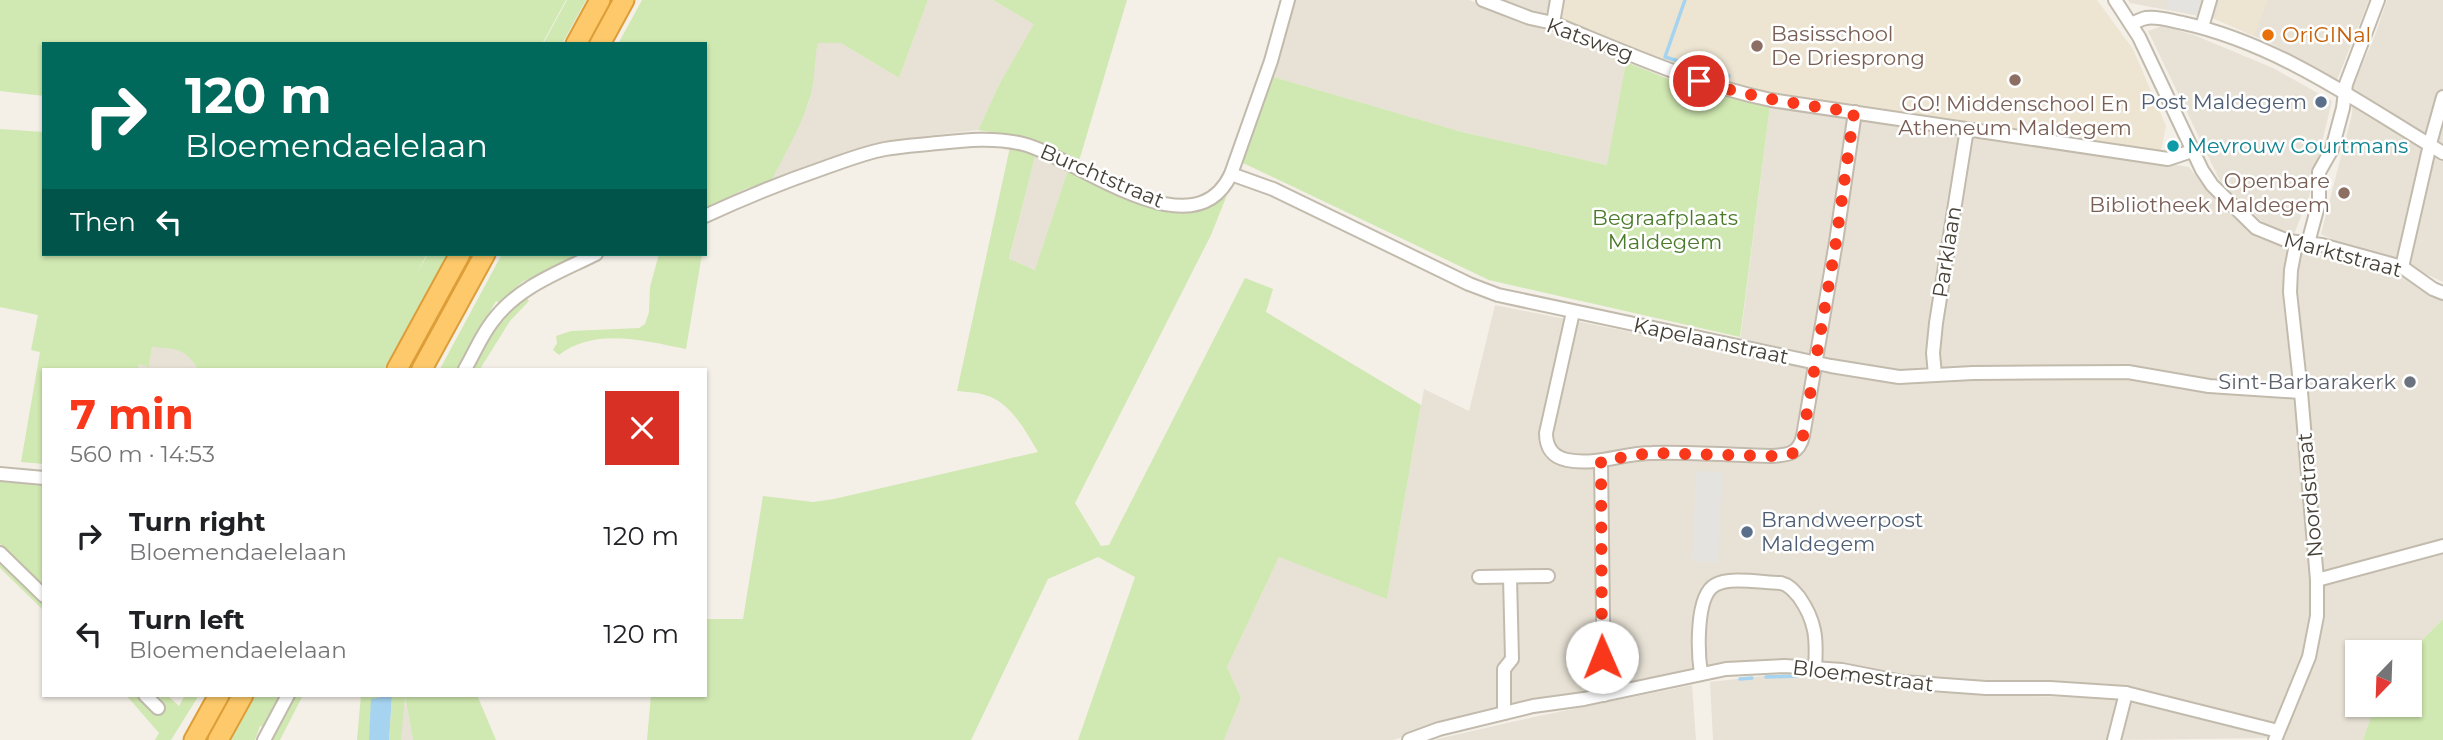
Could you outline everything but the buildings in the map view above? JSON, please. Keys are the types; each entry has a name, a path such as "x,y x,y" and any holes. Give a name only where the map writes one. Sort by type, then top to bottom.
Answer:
{"highway":[{"path":"577,42 600,0"},
{"path":"601,42 624,0"},
{"path":"398,368 459,256"},
{"path":"423,368 484,256"},
{"path":"194,740 218,697"},
{"path":"218,740 242,697"}],"street":[{"name":"Burchtstraat","path":"707,215 770,187 883,149 972,139 1021,144 1042,150 1083,172 1150,201 1187,206 1206,201 1225,187 1231,174 1271,61 1288,0"},
{"name":"Katsweg","path":"1483,0 1530,18 1553,23 1693,79 1736,92 2168,159 2192,150"},
{"path":"1553,23 1557,0"},
{"name":"Marktstraat","path":"2115,0 2131,24 2192,150 2212,185 2256,228 2272,236 2402,267 2443,293"},
{"path":"2202,27 2210,0"},
{"name":"Noordstraat","path":"2276,736 2309,657 2316,616 2317,580 2290,292 2291,270 2319,202 2319,172 2332,149 2343,108 2346,84 2378,0"},
{"path":"2131,24 2148,18 2202,27 2267,52 2344,93 2443,153"},
{"path":"2402,267 2443,97"},
{"path":"1573,312 1546,433 1550,450 1566,460 1601,461 1649,453 1786,456 1796,452 1803,436 1836,242 1854,112"},
{"name":"Parklaan","path":"1935,375 1933,353 1936,323 1967,129"},
{"name":"Kapelaanstraat","path":"1231,174 1273,189 1497,295 1815,363 1899,377 2128,372 2208,386 2301,392"},
{"path":"466,368 491,322 522,292 592,256"},
{"path":"1601,461 1604,695"},
{"path":"0,474 42,478"},
{"path":"2317,580 2443,546"},
{"path":"0,553 42,594"},
{"path":"1479,577 1548,576"},
{"path":"1504,713 1504,669 1512,659 1510,577"},
{"path":"1701,674 1699,658 1702,605 1709,590 1715,584 1725,581 1788,585 1813,620 1815,668"},
{"name":"Bloemestraat","path":"1409,740 1439,729 1533,706 1604,695 1726,669 1785,666 1842,670 1903,682 1986,688 2126,692 2276,736"},
{"path":"2114,740 2126,692"},
{"path":"147,697 158,708"},
{"path":"264,740 287,697"}],"shaded area":[{"path":"928,0 993,0 1035,24 1000,83 978,130 901,139 849,152 772,180 809,103 818,42 841,43 899,78"},
{"path":"1293,0 1469,0 1626,62 1608,165 1462,132 1270,76"},
{"path":"1502,0 1561,0 1558,19"},
{"path":"1561,0 2097,0 2133,49 2166,126 2161,151 1856,107 1738,87 1696,74 1558,19"},
{"path":"2128,0 2369,0 2337,80 2270,43 2215,19 2130,3"},
{"path":"2169,0 2201,0 2198,14 2167,9"},
{"path":"2220,0 2268,0 2254,36 2215,19"},
{"path":"2387,0 2443,0 2443,282 2398,261 2351,249 2321,234 2352,114 2353,85"},
{"path":"2162,26 2194,35 2273,68 2332,101 2309,196 2293,237 2269,227 2220,181 2148,31"},
{"path":"1770,106 2189,167 2208,192 2256,237 2288,248 2283,302 2304,488 2312,589 2310,633 2275,727 2154,694 1955,681 1770,661 1728,663 1484,710 1393,740 1224,740 1241,698 1227,667 1279,557 1387,598 1424,389 1469,411 1495,305 1738,357"},
{"path":"1036,153 1068,170 1036,270 1009,260"},
{"path":"2300,251 2369,265 2412,279 2443,296 2443,619 2422,640 2345,640 2345,718 2371,718 2363,740 2280,740 2309,667 2324,618 2295,291"},
{"path":"152,346 175,349 189,355 197,368 138,368 139,364 149,366"},
{"path":"1696,471 1722,472 1718,563 1692,561"},
{"path":"1804,674 1911,689 2117,699 2108,740 1713,740 1710,682"},
{"path":"1692,685 1696,740 1433,740 1534,717"},
{"path":"403,697 405,697 413,740 401,740"},
{"path":"2127,698 2161,705 2272,738 2118,740"}],"green space":[{"path":"0,0 566,0 543,42 42,42 42,96 0,91"},
{"path":"567,0 586,0 563,42 544,42"},
{"path":"642,0 928,0 899,78 841,43 818,43 808,104 772,180 707,207 707,42 619,42"},
{"path":"993,0 1127,0 1079,161 1042,143 1019,136 978,130 1000,83 1034,24"},
{"name":"Begraafplaats Maldegem","path":"1626,62 1696,90 1770,106 1740,337 1489,280 1243,163 1270,76 1462,132 1607,165"},
{"path":"0,129 42,132 42,256 426,256 417,273 427,256 447,256 385,368 197,368 184,353 152,347 149,367 139,364 138,368 42,368 42,464 21,462 40,352 31,350 38,315 0,307"},
{"path":"1010,147 1036,153 1009,259 1035,270 1068,170 1161,209 1192,210 1227,195 1211,235 1075,503 1101,546 1109,545 1245,278 1273,289 1266,312 1421,405 1387,599 1279,557 1227,667 1241,698 1224,740 1078,740 1135,577 1098,557 1048,579 971,740 647,740 651,697 707,697 707,619 743,619 763,496 813,502 834,499 1038,452 1010,410 994,398 957,391"},
{"path":"501,256 578,256 522,282 500,303 496,301 458,368 441,368"},
{"path":"658,256 702,256 686,349 621,338 588,341 559,355 553,350 557,343 556,336 571,331 639,328 645,324 649,312 650,287"},
{"path":"526,297 529,301 510,321 481,368 472,368 489,338"},
{"path":"0,480 42,484 42,586 0,544"},
{"path":"0,558 42,599 42,609 0,568"},
{"path":"2443,619 2443,740 2363,740 2371,718 2422,718 2422,640"},
{"path":"128,697 169,697 179,706 184,697 198,697 171,740 155,740 159,733"},
{"path":"255,697 281,697 265,727 260,726 255,740 231,740"},
{"path":"292,697 302,697 280,740 269,740"},
{"path":"361,697 385,697 372,699 369,740 357,740"},
{"path":"392,697 405,697 401,740 389,740"},
{"path":"405,697 478,697 496,740 413,740"}],"water":[{"path":"392,697 389,740 369,740 371,699"}],"waterway":[{"path":"1685,0 1665,57 1729,76"},
{"path":"1766,677 1798,676"},
{"path":"1740,679 1752,678"}],"place":[{"name":"OriGINal","path":"2268,35"},
{"name":"Basisschool De Driesprong","path":"1757,46"},
{"name":"GO! Middenschool En Atheneum Maldegem","path":"2015,80"},
{"name":"Post Maldegem","path":"2321,102"},
{"name":"Mevrouw Courtmans","path":"2173,146"},
{"name":"Openbare Bibliotheek Maldegem","path":"2344,193"},
{"name":"Sint-Barbarakerk","path":"2410,382"},
{"name":"Brandweerpost Maldegem","path":"1747,532"}],"route":[{"path":"1602,657 1601,461 1649,453 1786,456 1796,452 1803,436 1836,242 1854,112 1771,100 1699,81"}]}
